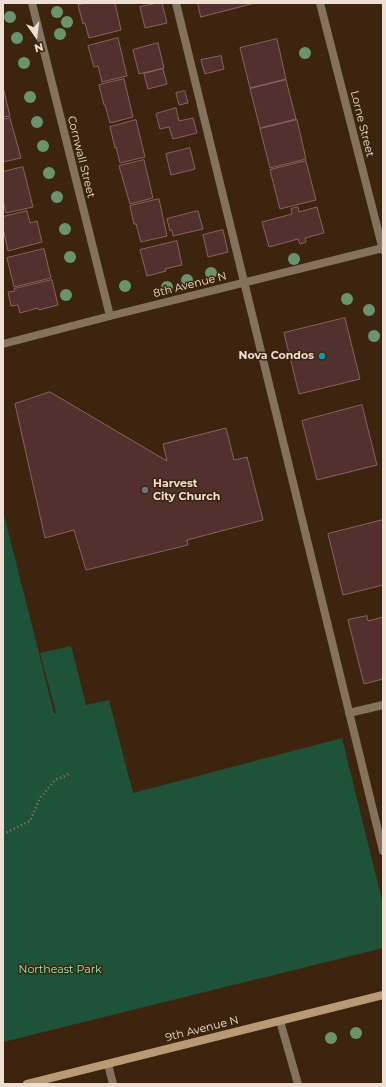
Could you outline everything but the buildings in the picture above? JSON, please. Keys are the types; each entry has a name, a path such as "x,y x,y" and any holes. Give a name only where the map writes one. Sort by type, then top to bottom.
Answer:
{"main road":[{"name":"9th Avenue N","path":"27,1084 383,995"}],"street":[{"name":"Cornwall Street","path":"32,3 110,316"},
{"path":"176,3 383,851"},
{"name":"Lorne Street","path":"320,3 383,249"},
{"name":"8th Avenue N","path":"3,344 245,282 383,249"},
{"path":"350,713 383,705"},
{"path":"280,1021 298,1084"},
{"path":"108,1064 113,1084"}],"path":[{"path":"3,834 30,821 40,798 55,780 69,774"}],"green space":[{"name":"Northeast Park","path":"3,511 54,713 56,713 40,653 71,646 86,705 109,700 133,793 342,738 383,904 383,948 3,1042"}],"place":[{"name":"Nova Condos","path":"322,356"},
{"name":"Harvest City Church","path":"145,490"}]}
